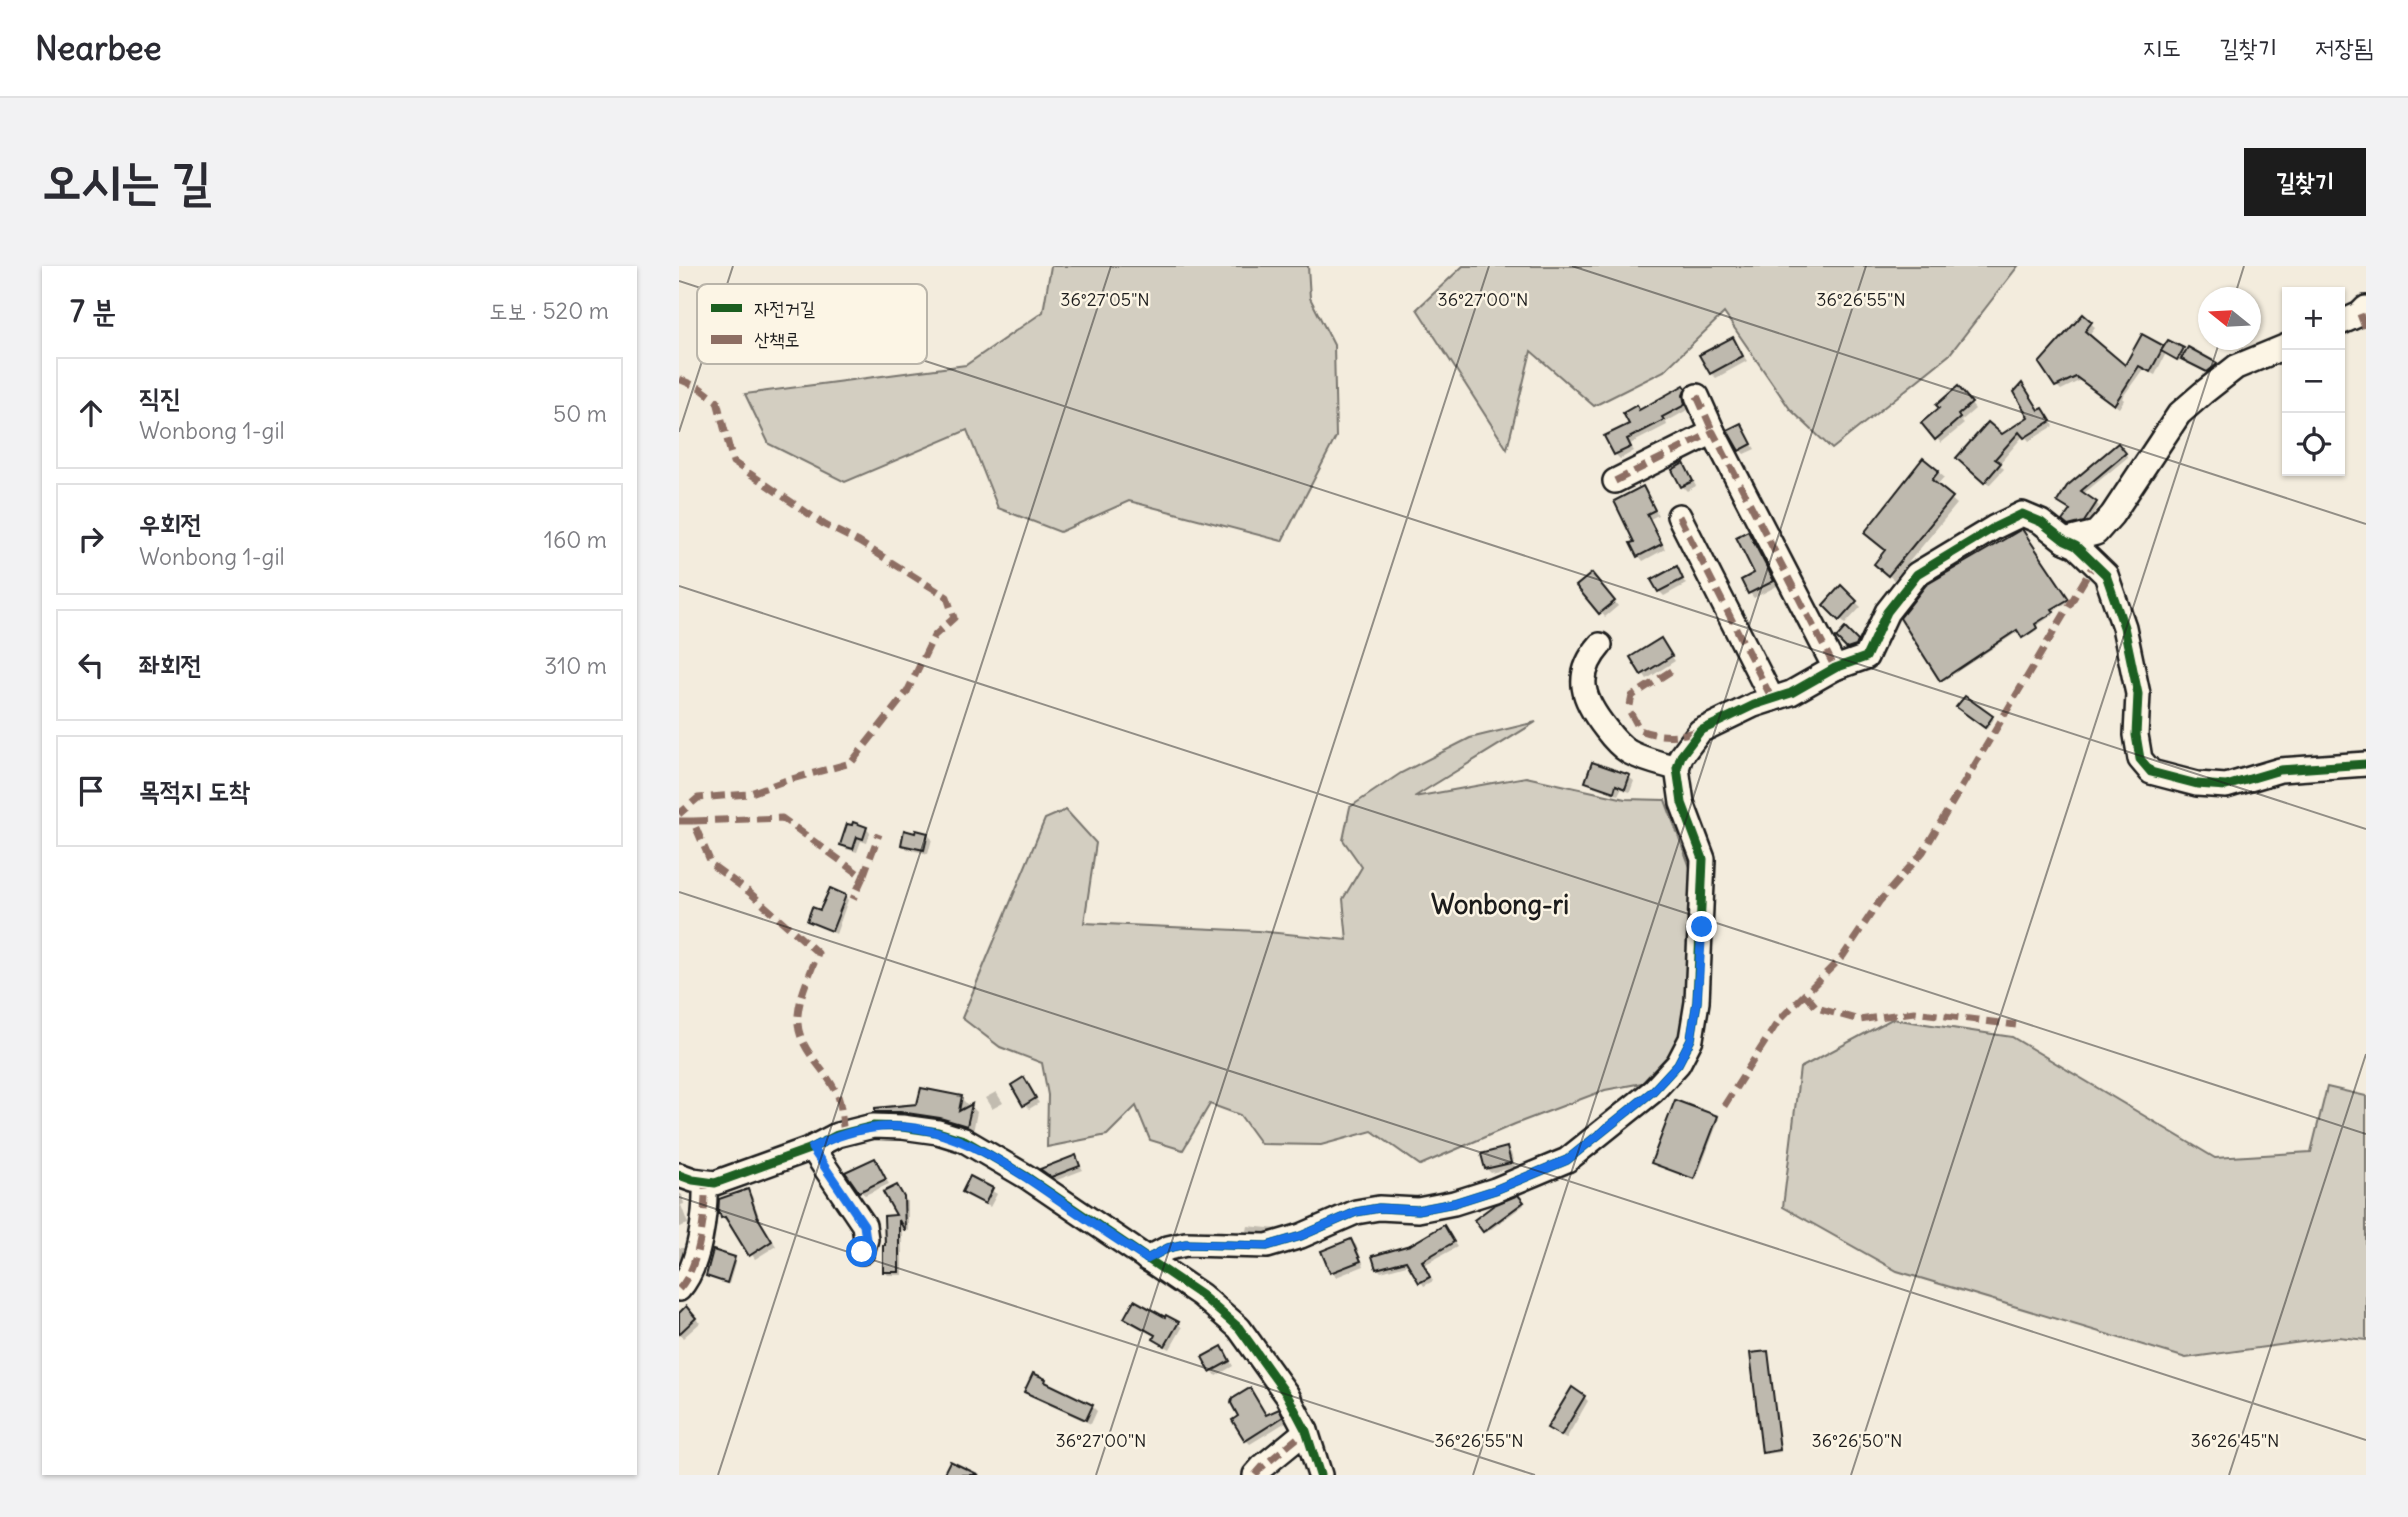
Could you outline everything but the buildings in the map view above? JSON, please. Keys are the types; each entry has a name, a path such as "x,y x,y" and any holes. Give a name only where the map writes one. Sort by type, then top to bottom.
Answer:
{"street":[{"path":"2345,321 2366,308"},
{"path":"2064,541 2097,533 2112,515 2179,414 2236,367 2282,347"},
{"path":"1697,396 1835,668"},
{"path":"1615,481 1713,432"},
{"path":"1147,1259 1168,1248 1186,1244 1267,1246 1301,1236 1356,1212 1379,1208 1418,1210 1454,1203 1495,1190 1567,1160 1653,1091 1678,1064 1691,1039 1697,1002 1703,859 1682,803 1677,768 1681,756 1700,731 1754,705 1791,693 1835,668 1866,657 1887,612 1917,574 1994,527 2022,514 2041,522 2064,541 2076,546 2106,575 2124,627 2138,694 2136,735 2140,760 2151,772 2197,784 2226,786 2280,769 2366,764"},
{"path":"1679,516 1773,699"},
{"path":"1600,645 1591,656 1584,673 1584,692 1591,710 1627,751 1677,768"},
{"path":"679,1175 715,1183 812,1148 837,1135 873,1126 938,1132 964,1140 1027,1177 1201,1295 1239,1328 1287,1395 1306,1431 1320,1475"},
{"path":"812,1148 864,1225 866,1239 862,1252"},
{"path":"679,1289 695,1259 706,1208 705,1182"},
{"path":"1255,1475 1306,1431"}],"shaded area":[{"path":"1051,266 1308,266 1310,298 1334,345 1336,437 1282,541 1129,501 1060,532 998,508 967,430 845,482 769,444 745,394 966,365 1043,312"},
{"path":"1463,266 2018,266 1949,355 1832,449 1790,409 1724,313 1664,371 1594,406 1531,351 1507,449 1417,309"},
{"path":"1536,722 1414,797 1526,777 1625,799 1665,800 1694,878 1687,1004 1676,1047 1642,1083 1605,1090 1515,1124 1420,1165 1372,1131 1321,1145 1261,1144 1240,1115 1210,1104 1183,1150 1150,1140 1136,1106 1107,1135 1047,1147 1048,1095 1042,1063 1000,1047 962,1018 1045,819 1066,810 1096,843 1084,923 1258,931 1347,940 1343,899 1362,867 1343,840 1350,807 1401,773 1470,738"},
{"path":"1892,1019 2012,1037 2215,1158 2311,1152 2327,1087 2366,1096 2366,1340 2338,1337 2186,1358 1897,1271 1783,1207 1800,1068"}],"marked path":[{"path":"2360,314 2366,330"},
{"path":"679,379 700,388 717,401 733,462 825,525 859,542 947,597 954,618 934,636 907,692 851,763 748,794 698,798 679,814"},
{"path":"1697,396 1713,432"},
{"path":"1615,481 1713,432 1835,668"},
{"path":"1679,516 1772,699"},
{"path":"1724,1106 1779,1020 1843,956 1879,902 1923,852 2094,564"},
{"path":"1671,671 1632,696 1629,710 1640,730 1648,733 1670,735 1700,731"},
{"path":"693,821 782,818 863,877 853,899"},
{"path":"679,821 693,821 712,865 749,892 818,953 801,999 798,1027 806,1048 838,1096 844,1134"},
{"path":"863,877 879,834"},
{"path":"1806,995 1817,1008 1859,1020 1914,1012 2016,1025"},
{"path":"679,1289 697,1253 703,1223 705,1182"},
{"path":"1255,1475 1306,1431"}],"cycle path":[{"path":"1147,1259 1168,1248 1186,1244 1267,1246 1301,1236 1356,1212 1379,1208 1418,1210 1454,1203 1495,1190 1567,1160 1653,1091 1678,1064 1691,1039 1697,1002 1703,859 1682,803 1677,768 1681,756 1700,731 1754,705 1791,693 1835,668 1866,657 1887,612 1917,574 1995,527 2022,514 2041,522 2076,546 2106,575 2124,627 2138,694 2136,735 2140,759 2151,772 2197,784 2226,786 2280,770 2366,764"},
{"path":"679,1175 715,1183 812,1148 837,1135 873,1126 938,1132 964,1140 1027,1177 1201,1295 1239,1328 1287,1395 1306,1431 1320,1475"}],"district":[{"name":"Wonbong-ri","path":"1500,904"}],"route":[{"path":"862,1252 866,1239 864,1225 812,1148 837,1135 873,1126 938,1132 964,1140 1027,1177 1147,1259 1168,1248 1186,1244 1267,1246 1301,1236 1356,1212 1379,1208 1418,1210 1454,1203 1495,1190 1567,1160 1653,1091 1678,1064 1691,1039 1697,1002 1702,927"}]}
